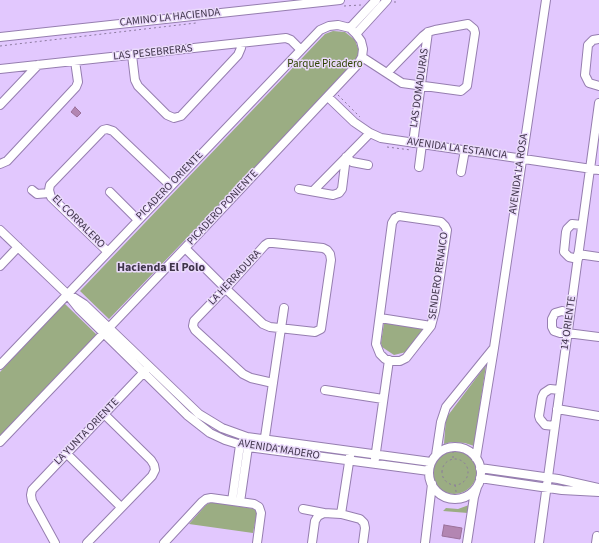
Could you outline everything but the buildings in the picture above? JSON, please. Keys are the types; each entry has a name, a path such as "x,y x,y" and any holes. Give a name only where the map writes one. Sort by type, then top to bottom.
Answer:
{"street":[{"name":"AVENIDA LA ROSA","path":"476,458 546,0"},
{"path":"353,31 386,1"},
{"path":"353,31 374,2"},
{"name":"CAMINO LA HACIENDA","path":"0,37 340,3"},
{"path":"353,31 362,45 362,57 402,83 459,92 465,89 468,84 475,34 473,27 468,24 428,32 387,73"},
{"name":"PICADERO ORIENTE","path":"1,363 320,30 338,25 353,31"},
{"name":"LAS DOMADURAS","path":"413,143 428,32"},
{"name":"LAS PESEBRERAS","path":"0,69 286,38 301,50"},
{"path":"599,39 593,40 588,45 585,75 589,83 599,86"},
{"path":"132,55 135,80 138,86 169,117 174,118 181,116 238,55 240,51 240,44"},
{"name":"PICADERO PONIENTE","path":"0,442 328,97 358,64 362,57"},
{"path":"0,164 7,161 76,87 78,82 75,61"},
{"path":"0,105 38,65"},
{"name":"AVENIDA LA ESTANCIA","path":"328,97 354,122 370,134 381,138 599,170"},
{"name":"14 ORIENTE","path":"539,543 599,103"},
{"name":"EL CORRALERO","path":"108,252 51,197 49,193 50,185 103,130 107,129 114,132 171,186"},
{"path":"313,191 370,134"},
{"path":"419,167 422,144"},
{"path":"461,172 465,150"},
{"path":"346,157 352,162 368,165"},
{"path":"299,189 333,195 339,193 342,189 346,157"},
{"name":"EL CORRALERO","path":"32,190 37,194 49,193"},
{"path":"110,192 138,220"},
{"name":"SENDERO RENAICO","path":"401,216 439,222 445,226 446,233 432,326 406,358 396,362 389,360 380,354 376,348 380,318 393,221 395,218 401,216"},
{"path":"582,225 572,224 569,226 566,232 564,252 569,257 599,257"},
{"name":"AVENIDA MADERO","path":"0,230 68,294 84,304 106,331 206,420 222,428 247,437 431,462"},
{"name":"LA HERRADURA","path":"273,383 251,378 243,374 194,328 194,321 268,244 273,242 325,249 330,254 331,260 321,329 315,332 281,328"},
{"path":"0,266 18,247"},
{"path":"185,248 260,322 270,327 281,328"},
{"path":"264,448 284,308"},
{"path":"570,313 555,313 552,319 552,327 554,331 599,337"},
{"path":"380,318 432,326"},
{"path":"436,455 441,422 446,407 494,348"},
{"path":"375,464 389,360"},
{"name":"AVENIDA MADERO","path":"147,369 198,424 217,436 244,446 429,471"},
{"name":"LA YUNTA ORIENTE","path":"55,543 32,501 32,490 147,369"},
{"path":"555,426 545,425 539,416 544,393 550,389 560,390"},
{"path":"325,390 383,399"},
{"path":"557,409 599,416"},
{"path":"87,543 153,474 155,467 151,460 104,414"},
{"path":"236,501 244,446 247,437"},
{"path":"425,543 432,484 429,471 431,462 436,455 446,448 453,447 465,449 476,458 480,468 479,482 474,497 467,543"},
{"path":"341,514 351,451"},
{"path":"66,454 121,507"},
{"path":"480,468 548,477 599,488"},
{"path":"479,482 599,492"},
{"path":"432,484 439,493 457,498 468,495 479,482"},
{"path":"428,516 436,502 443,495"},
{"path":"164,543 204,500 211,498 257,505 261,513 257,543"},
{"path":"303,509 324,513 341,514 357,518 362,521 365,528 363,543"},
{"path":"312,543 315,522 318,516 324,513"}],"path":[{"path":"386,1 399,2"},
{"path":"340,3 374,2"},
{"path":"0,46 198,23"},
{"path":"453,447 453,458"},
{"path":"453,458 457,458 464,462 467,466 468,472 464,482 455,485 449,484 445,481 441,473 445,462 453,458"},
{"path":"455,485 457,498"}],"green space":[{"name":"Parque Picadero","path":"333,31 345,32 355,40 359,51 355,63 109,319 80,291 325,34"},
{"path":"64,303 97,335 0,436 0,372"},
{"path":"384,323 424,328 424,330 406,352 394,355 382,347 381,343"},
{"path":"486,365 474,446 465,443 451,442 444,444 446,418"},
{"path":"454,448 467,452 473,458 477,471 473,484 467,490 454,494 441,490 435,484 431,471 435,458 441,452"},
{"path":"211,502 255,509 257,512 253,533 189,524 206,505"},
{"path":"469,505 468,513 443,511 446,508 458,509"}],"district":[{"name":"Hacienda El Polo","path":"161,268"}]}
